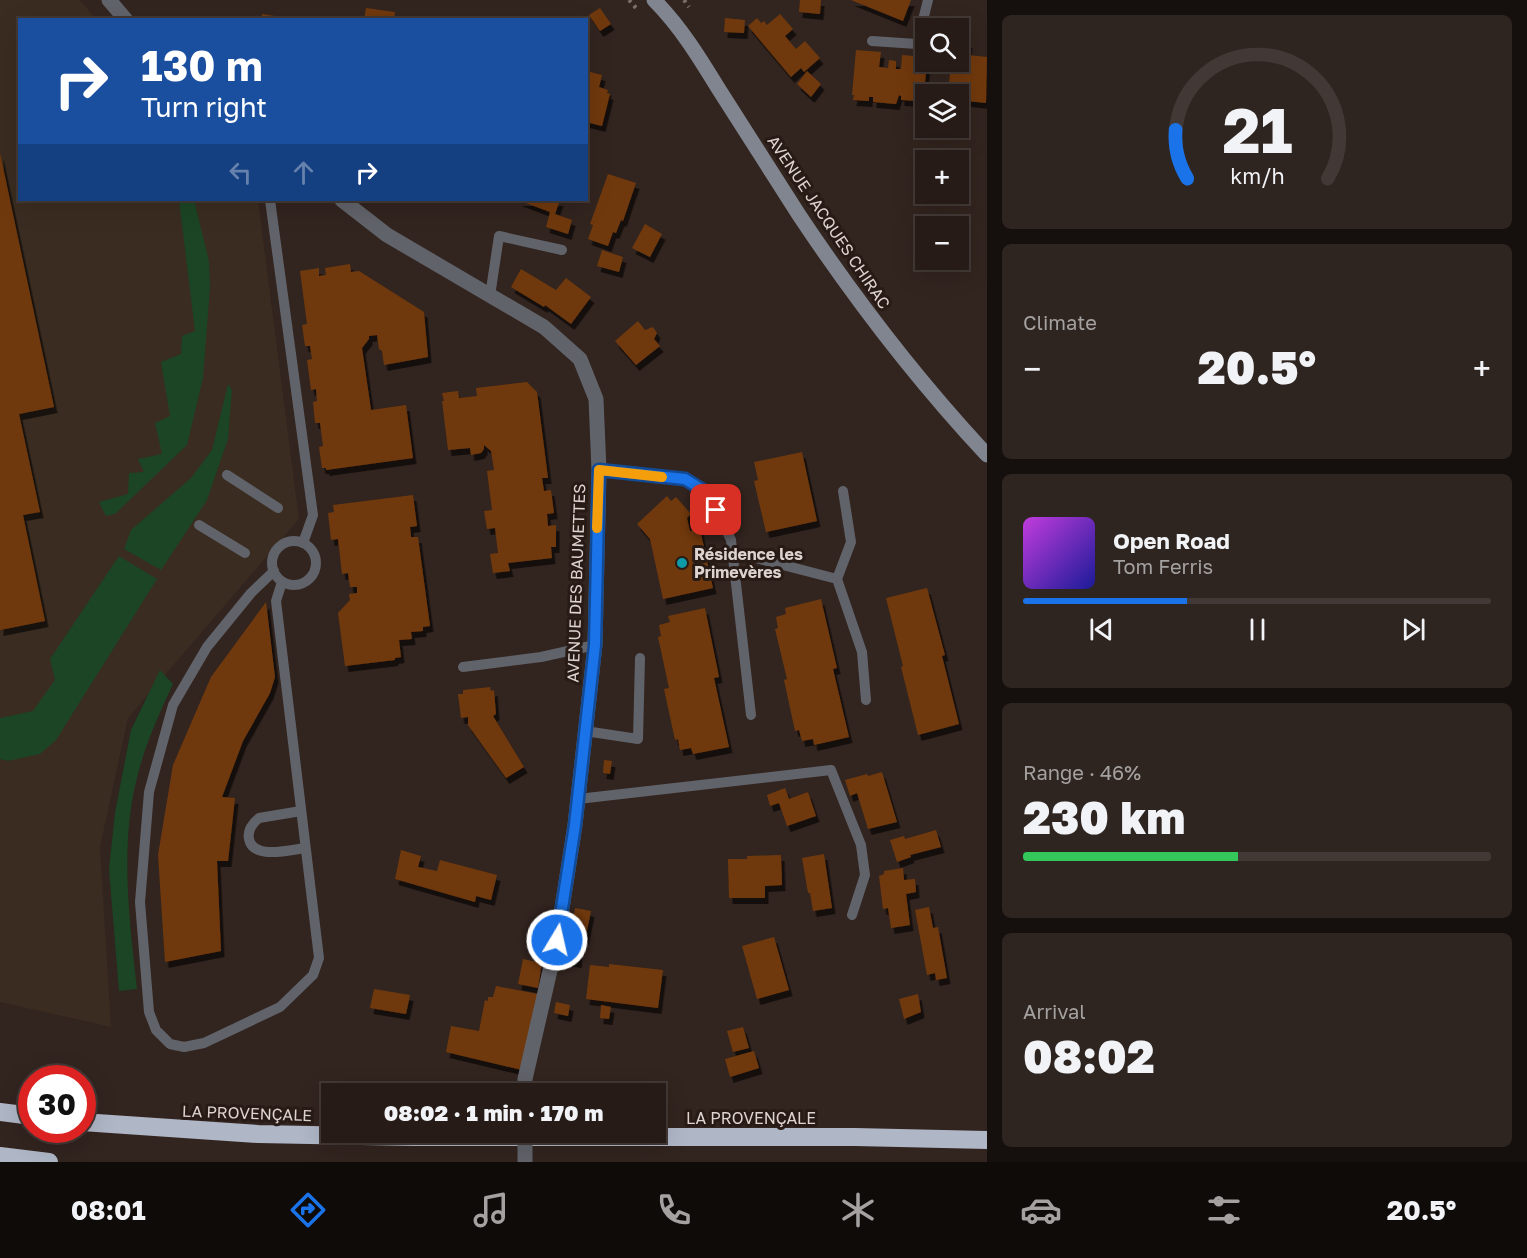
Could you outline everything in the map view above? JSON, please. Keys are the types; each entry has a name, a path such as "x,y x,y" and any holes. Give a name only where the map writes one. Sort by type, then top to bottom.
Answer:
{"highway":[{"path":"0,1112 18,1114"},
{"name":"LA PROVENÇALE","path":"96,1123 258,1134 414,1137 855,1137 987,1140"},
{"path":"0,1156 49,1162"}],"main road":[{"name":"AVENUE JACQUES CHIRAC","path":"654,0 692,47 801,217 873,319 948,413 987,455"}],"street":[{"path":"109,0 124,18"},
{"name":"AVENUE DES BAUMETTES","path":"343,201 387,235 544,327 580,359 596,399 599,470 595,645 578,799 557,940 526,1083"},
{"path":"525,1143 525,1162"}],"lane":[{"path":"872,40 917,44 928,0"},
{"path":"270,201 313,515 303,543"},
{"path":"490,296 499,236 562,250"},
{"path":"599,470 685,479 709,494 731,540 751,715"},
{"path":"227,475 278,508"},
{"path":"843,491 851,542 837,579 862,652 866,700"},
{"path":"200,525 245,554"},
{"path":"289,542 303,543 314,553 316,567 313,574 303,583 282,582 272,564 276,550 289,542"},
{"path":"733,552 837,579"},
{"path":"274,571 251,593 207,647 173,705 149,792 140,902 149,1012 156,1030 170,1044 184,1047 204,1043 280,1007 313,975 319,958 276,601 282,582"},
{"path":"463,667 541,657 595,645"},
{"path":"585,731 638,739 640,658"},
{"path":"578,799 831,770 861,845 865,875 852,915"},
{"path":"301,810 259,818 249,831 249,840 256,849 270,853 305,848"}],"path":[{"path":"684,0 691,10"}],"shaded area":[{"path":"0,0 80,0 95,18 18,18 18,201 258,201 299,519 128,718 100,847 111,1027 0,1002"}],"green space":[{"path":"179,201 194,201 209,261 210,287 203,378 187,445 115,514 106,516 99,502 128,494 129,473 144,472 138,459 162,454 155,423 170,416 161,362 181,354 182,336 195,331"},
{"path":"228,384 232,390 228,439 207,500 161,570 124,549 131,530 191,478 212,450"},
{"path":"119,556 157,579 56,740 40,754 8,761 0,759 0,718 33,711 55,680 50,659"},
{"path":"160,670 173,684 142,759 133,797 127,851 131,934 137,989 119,991 109,869 115,813 131,730"}],"building":[{"path":"800,0 821,0 820,14 799,12"},
{"path":"851,0 911,0 903,21"},
{"path":"366,8 395,12 394,18 364,18"},
{"path":"600,8 611,24 600,31 589,15"},
{"path":"262,14 287,18 261,18"},
{"path":"780,14 793,29 785,36 796,49 805,41 820,58 804,72 801,68 791,77 748,26 757,18 761,23 764,21 767,25"},
{"path":"725,18 745,20 744,33 724,32"},
{"path":"856,50 881,52 879,67 888,68 889,60 896,61 896,69 901,69 902,55 915,56 915,72 926,72 925,84 915,84 915,101 901,100 899,95 896,104 873,102 873,97 869,97 869,101 853,100 854,95 852,95"},
{"path":"969,55 987,57 986,103 969,101 969,84 949,84 950,72 969,72"},
{"path":"807,71 821,84 811,97 797,84"},
{"path":"588,72 602,75 599,87 608,90 607,93 610,94 602,126 588,122"},
{"path":"0,153 54,407 19,414 40,512 23,515 45,621 0,630"},
{"path":"608,174 636,183 623,221 621,220 616,233 613,232 608,246 588,239 593,225 590,224"},
{"path":"521,201 560,201 555,214 572,220 568,234 546,227 550,212"},
{"path":"645,224 662,234 650,257 632,248"},
{"path":"602,250 623,257 619,272 597,266"},
{"path":"350,264 351,272 359,271 424,312 428,357 384,365 377,335 369,336 362,348 371,410 406,405 413,458 326,470 322,468 319,447 323,446 320,423 315,423 313,402 317,401 316,389 311,390 307,360 312,359 310,346 305,346 302,325 307,324 300,271 319,268 319,276 326,275 325,268"},
{"path":"521,269 556,290 566,278 591,297 571,324 545,305 544,307 511,287"},
{"path":"638,321 645,330 653,327 657,333 654,339 660,346 636,365 615,341"},
{"path":"527,382 537,392 548,478 542,478 544,491 551,490 554,513 547,514 548,526 556,525 556,547 551,547 552,558 508,563 510,571 493,573 490,554 498,553 495,528 487,529 484,511 492,510 487,471 494,470 491,451 484,445 481,453 471,455 470,448 448,450 442,393 458,391 459,398 477,396 476,388"},
{"path":"802,452 817,521 766,532 754,481 758,480 754,462"},
{"path":"413,495 417,526 410,527 411,537 418,537 430,626 423,627 423,631 411,632 412,639 399,640 401,657 395,660 345,666 338,613 350,600 349,594 357,593 357,587 350,587 348,573 342,574 338,539 331,540 328,513 334,512 333,505"},
{"name":"Résidence les Primevères","path":"667,496 671,501 676,497 691,514 687,518 690,531 700,529 713,588 663,599 650,539 637,524"},
{"path":"927,588 945,655 942,656 959,724 918,735 886,598"},
{"path":"821,599 837,668 833,669 849,737 814,745 813,739 802,741 799,730 795,731 784,680 787,679 775,629 778,628 776,617 786,614 785,608"},
{"path":"266,602 275,677 270,693 243,741 222,797 235,798 228,861 217,861 221,951 165,962 158,855 173,765 211,677"},
{"path":"705,608 719,677 714,678 729,747 693,754 691,748 680,750 678,739 675,740 664,689 669,688 658,637 661,636 659,625 670,622 668,616"},
{"path":"490,687 491,691 494,690 496,714 493,716 524,767 506,778 468,725 468,717 461,718 458,694 463,694 463,690"},
{"path":"604,760 612,761 610,774 603,773"},
{"path":"882,772 897,822 868,829 857,793 850,796 845,780"},
{"path":"785,788 789,799 808,792 816,816 787,826 779,803 770,806 767,795"},
{"path":"936,830 941,847 910,855 911,857 897,862 890,840 904,836 905,839"},
{"path":"401,850 421,856 418,867 437,871 440,860 497,875 491,900 476,896 475,902 395,879"},
{"path":"824,854 832,908 813,911 802,858"},
{"path":"781,855 782,885 765,886 765,898 729,898 728,859"},
{"path":"903,868 904,880 915,879 916,892 906,894 910,925 891,928 888,908 883,909 879,876 884,874 884,871"},
{"path":"929,907 933,928 938,927 947,978 936,980 935,973 927,975 915,910"},
{"path":"575,908 591,911 585,940 570,937"},
{"path":"774,937 789,990 757,999 742,946"},
{"path":"567,950 579,952 578,962 565,960"},
{"path":"523,959 542,963 538,988 518,984"},
{"path":"609,964 663,970 658,1008 586,999 590,965 609,967"},
{"path":"496,986 538,994 522,1070 446,1052 451,1026 479,1031 485,1000 488,1001 488,997 493,997"},
{"path":"374,989 410,995 406,1014 370,1008"},
{"path":"918,994 921,1012 904,1019 899,999"},
{"path":"556,1002 570,1005 568,1016 554,1013"},
{"path":"601,1005 611,1007 609,1019 600,1018"},
{"path":"743,1027 749,1048 733,1052 727,1031"},
{"path":"754,1051 759,1068 730,1077 725,1059"}],"slow traffic":[{"path":"597,528 599,470 662,477"}],"place":[{"name":"Résidence les Primevères","path":"682,563"}],"route":[{"path":"557,940 575,825 595,645 599,470 685,479 709,494 716,510"}]}
